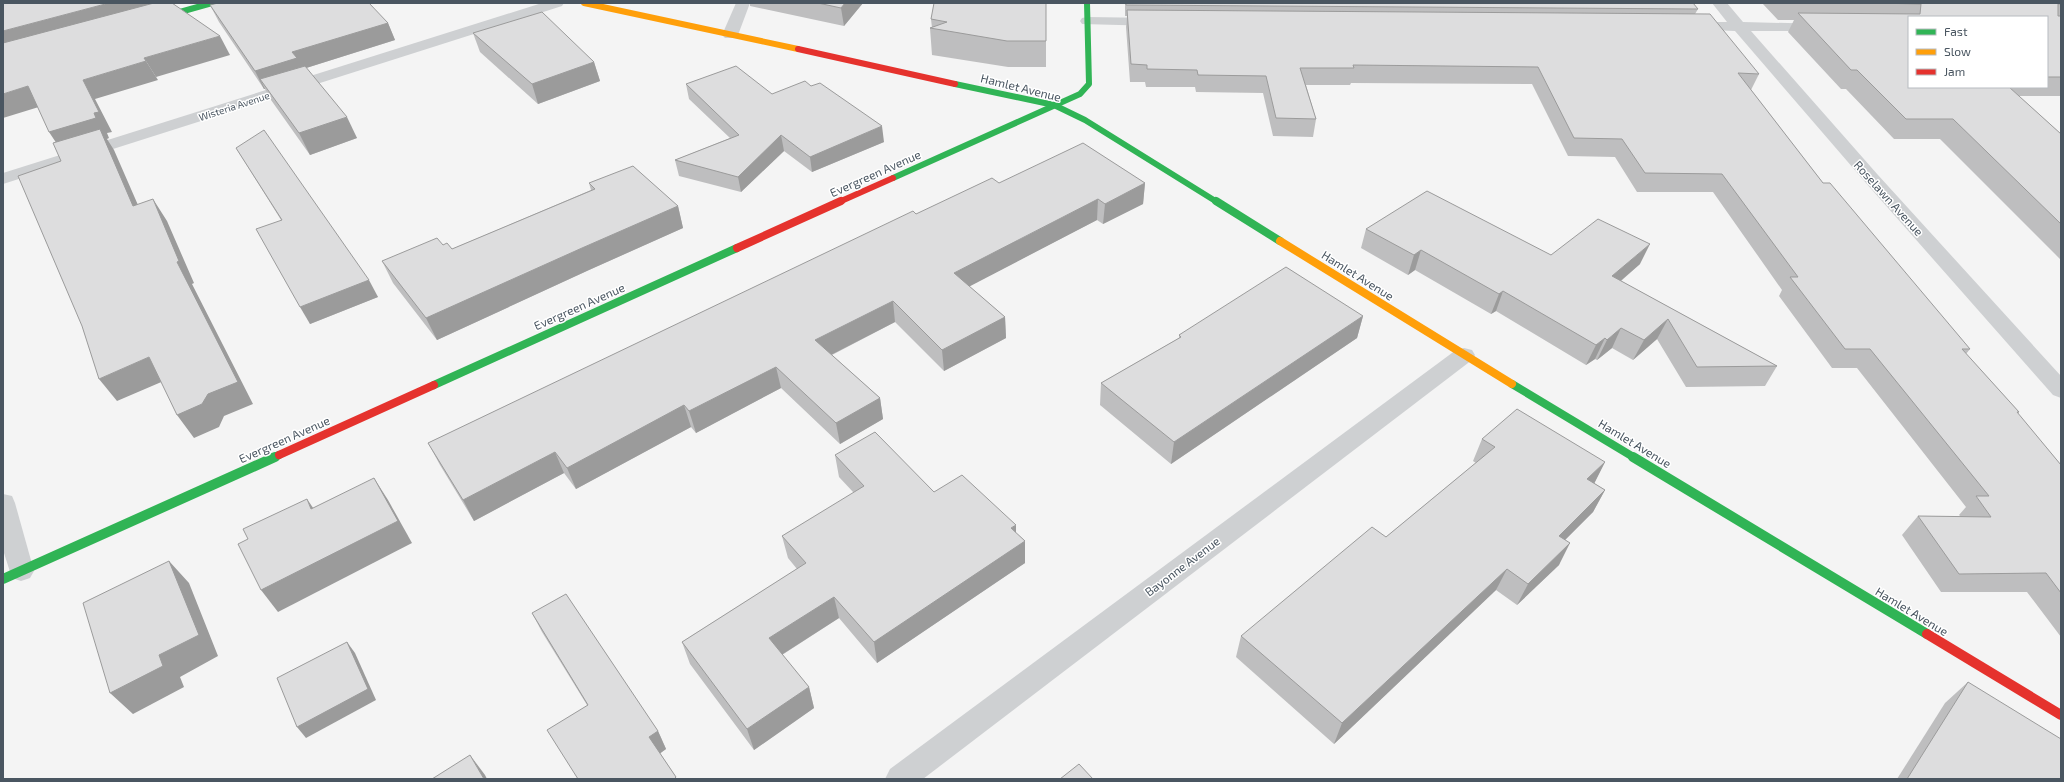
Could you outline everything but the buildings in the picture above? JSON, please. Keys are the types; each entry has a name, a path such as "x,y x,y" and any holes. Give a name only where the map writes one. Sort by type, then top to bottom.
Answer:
{"street":[{"path":"145,22 212,3"},
{"name":"Wisteria Avenue","path":"3,179 557,3"},
{"name":"Hamlet Avenue","path":"584,3 1054,105 1086,120 1464,355 2061,715"},
{"path":"730,35 743,3"},
{"name":"Evergreen Avenue","path":"12,575 1080,94 1089,84 1087,3"},
{"name":"Roselawn Avenue","path":"1719,3 1877,185 2061,390"},
{"path":"1088,21 1167,22"},
{"path":"1676,26 1840,27"},
{"name":"Bayonne Avenue","path":"900,779 1464,355"},
{"path":"3,503 12,575"}],"traffic: fast":[{"path":"155,19 212,3"},
{"path":"893,178 1080,94 1089,84 1087,3"},
{"path":"955,84 1054,105 1085,120 1280,241"},
{"path":"434,385 737,248"},
{"path":"1512,384 1927,634"},
{"path":"3,579 279,455"}],"traffic: slow":[{"path":"584,3 798,49"},
{"path":"1280,241 1512,384"}],"traffic: jam":[{"path":"798,49 955,84"},
{"path":"737,248 893,178"},
{"path":"279,455 434,385"},
{"path":"1927,634 2061,715"}]}
